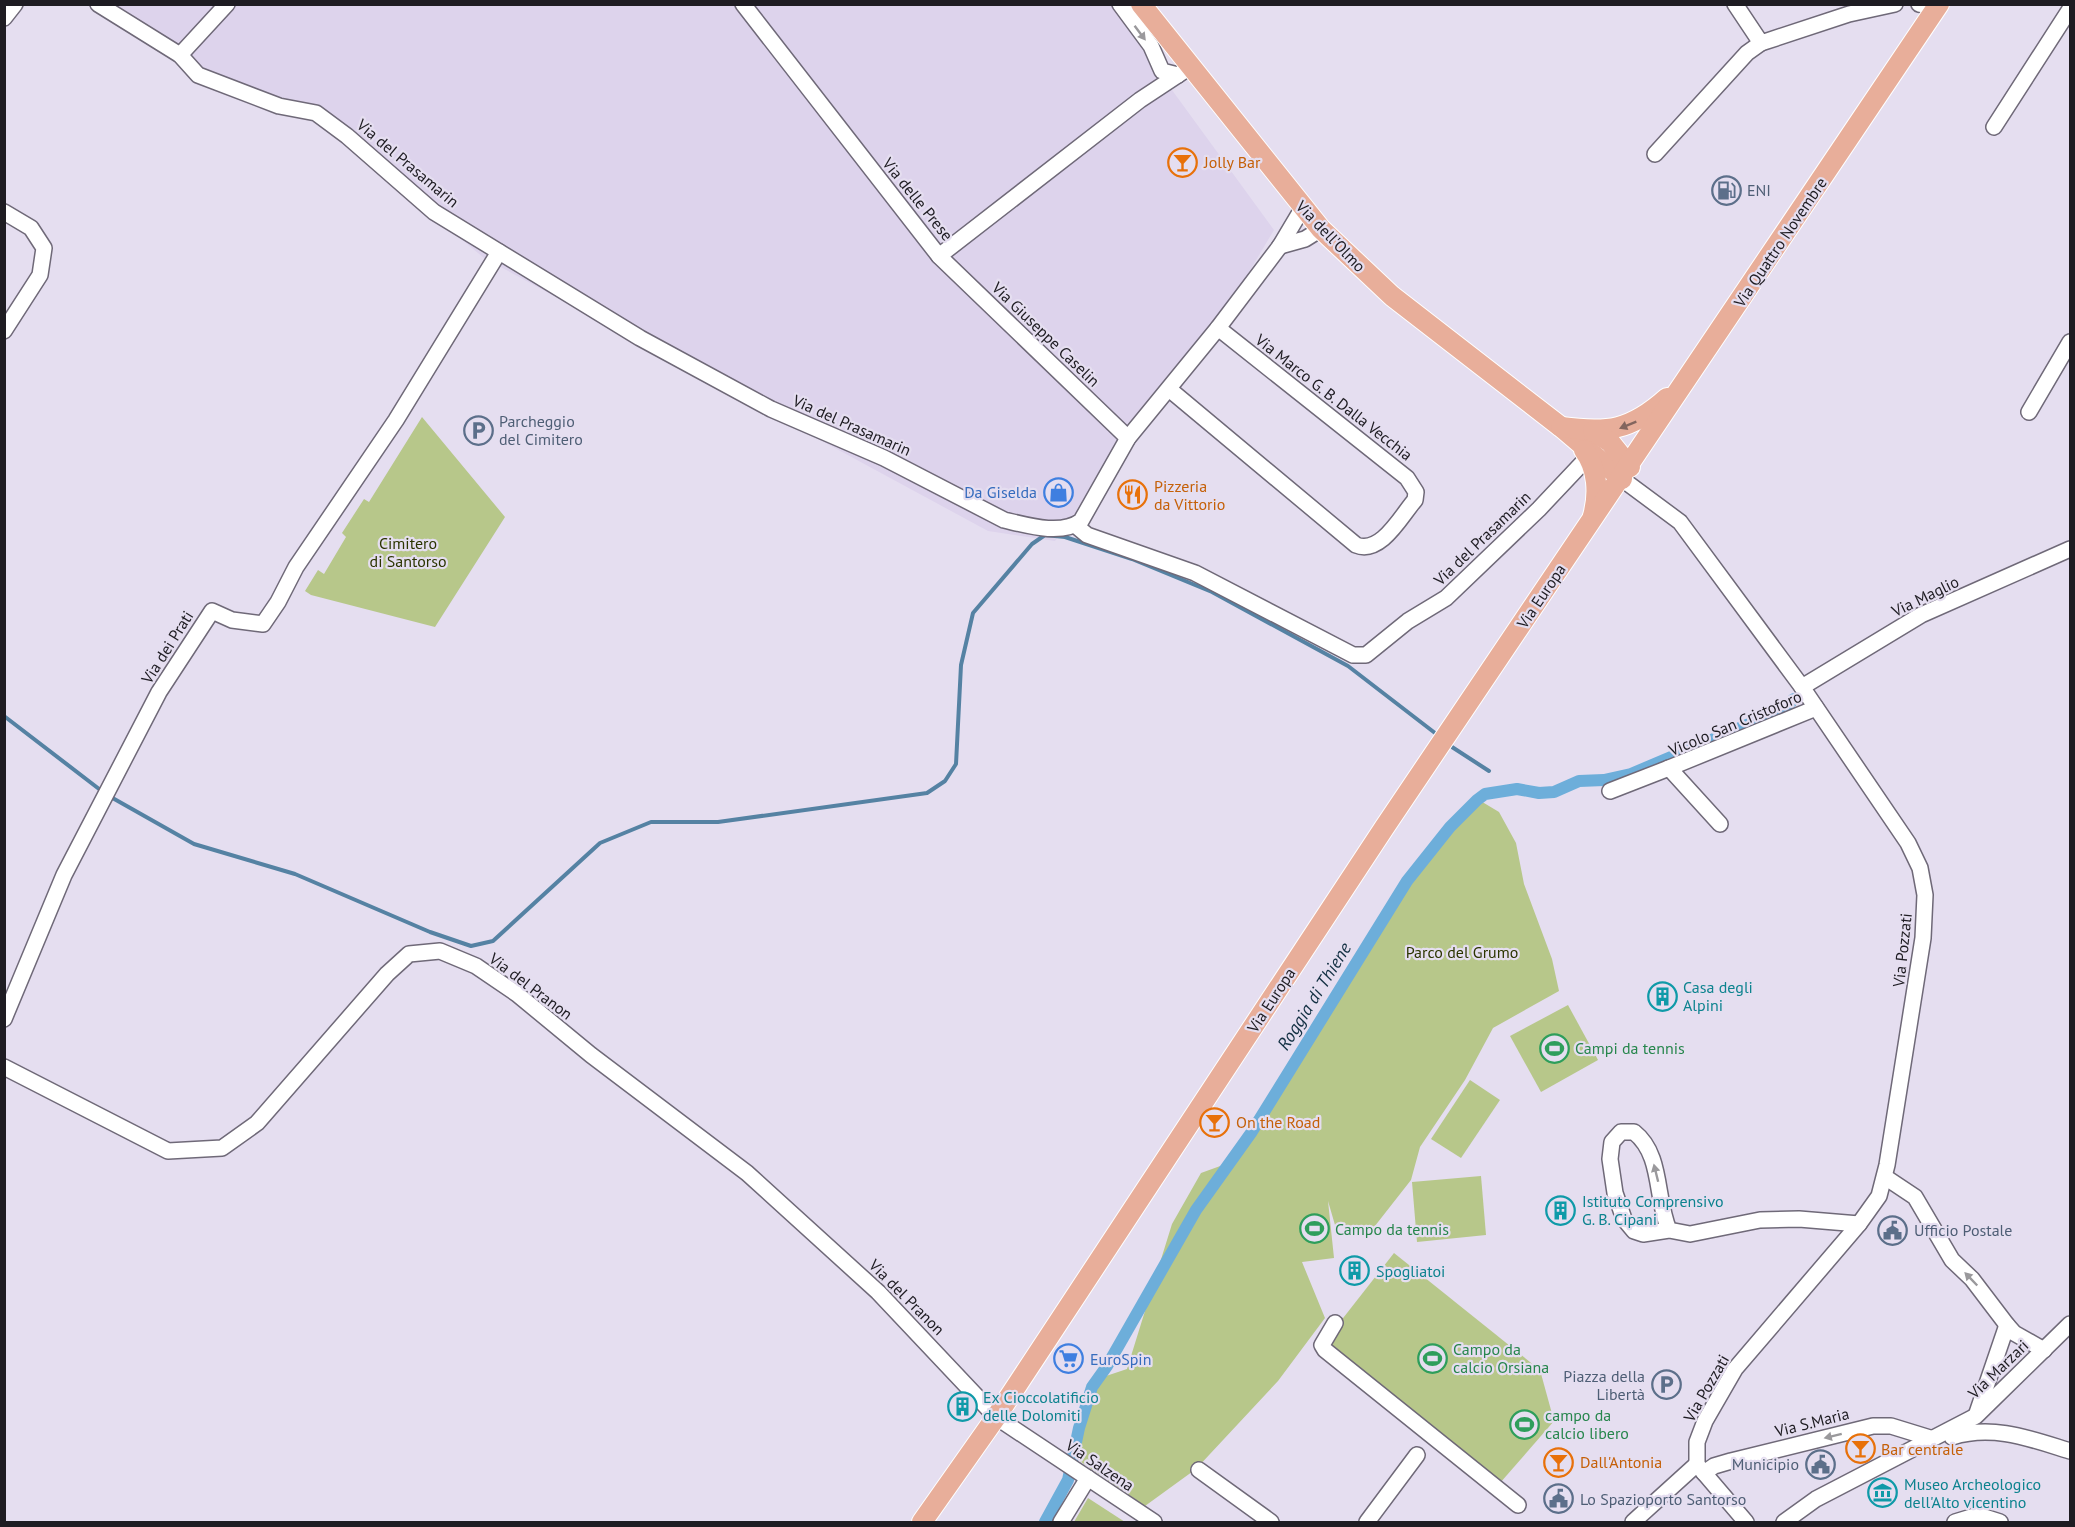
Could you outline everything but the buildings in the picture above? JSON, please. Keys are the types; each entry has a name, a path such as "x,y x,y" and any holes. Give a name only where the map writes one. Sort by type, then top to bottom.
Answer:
{"main road":[{"name":"Via dell'Olmo","path":"1141,4 1173,45 1184,71 1320,229 1392,296 1561,427 1587,444 1638,420 1689,378"},
{"name":"Via Quattro Novembre","path":"1626,473 1932,5"},
{"path":"1587,444 1626,473"},
{"path":"1587,444 1597,496 1590,524"},
{"name":"Via Europa","path":"922,1522 996,1417 1377,838 1626,473"}],"street":[{"path":"4,18 15,4"},
{"name":"Via del Prasamarin","path":"98,4 180,56 198,75 279,106 316,113 347,136 434,212 640,338 771,409 884,458 1004,520 1060,528 1075,525 1088,535 1195,573 1353,655 1361,656 1373,651 1399,627 1446,598 1539,509 1587,444"},
{"path":"180,56 227,4"},
{"name":"Via delle Prese","path":"742,4 939,256 1140,100 1184,71"},
{"path":"1119,4 1150,46 1165,74 1184,71"},
{"path":"1735,4 1761,43"},
{"path":"1655,154 1747,53 1761,43 1849,14 1895,4"},
{"path":"1994,127 2070,9"},
{"path":"1140,100 1158,63 1173,45"},
{"path":"1075,525 1084,515 1128,438 1218,328 1280,246 1302,209"},
{"path":"4,212 31,228 44,248 40,275 4,331"},
{"path":"1280,246 1305,239 1320,229"},
{"name":"Via dei Prati","path":"4,1018 64,875 159,692 212,611 232,620 262,624 278,602 296,567 396,420 500,252"},
{"name":"Via Giuseppe Caselin","path":"939,256 1128,438"},
{"name":"Via Marco G. B. Dalla Vecchia","path":"1168,389 1356,545 1364,548 1379,544 1415,500 1416,492 1407,478 1218,328"},
{"path":"2029,412 2070,342"},
{"name":"Via Pozzati","path":"1626,473 1680,522 1802,687 1908,843 1920,868 1925,894 1921,956 1885,1177 1879,1196 1859,1224 1735,1369 1705,1421 1697,1442 1700,1469"},
{"name":"Via Maglio","path":"1802,687 1921,615 2070,549"},
{"name":"Vicolo San Cristoforo","path":"1720,824 1669,768 1816,708"},
{"path":"1610,791 1669,768"},
{"name":"Via del Pranon","path":"4,1067 168,1151 222,1148 257,1124 387,974 409,954 440,951 476,966 517,994 591,1055 747,1173 878,1292 996,1417"},
{"path":"1670,1230 1659,1201 1658,1184 1648,1148 1634,1132 1621,1132 1612,1142 1610,1159 1615,1193 1624,1219 1634,1231 1643,1234 1670,1230 1690,1234 1760,1220 1799,1219 1859,1224"},
{"path":"1885,1177 1915,1197 1952,1260 1979,1287 2007,1325"},
{"path":"1335,1323 1322,1345 1325,1350 1518,1505"},
{"name":"Via Marzari","path":"1976,1416 2070,1324"},
{"name":"Via Marzari","path":"1976,1416 2007,1325 2014,1332 2044,1350"},
{"path":"1785,1522 1816,1499 1976,1416"},
{"name":"Via Salzena","path":"996,1417 1154,1522"},
{"name":"Via S.Maria","path":"1633,1522 1700,1469 1873,1426 1891,1426 1930,1438"},
{"path":"1906,1452 1964,1433 1983,1431 2007,1432 2070,1451"},
{"path":"1367,1522 1417,1455"},
{"path":"1700,1469 1746,1522"},
{"path":"1199,1470 1271,1522"},
{"path":"1061,1522 1084,1475"},
{"path":"1955,1522 1978,1515 2000,1522"}],"shaded area":[{"path":"87,5 1110,5 1274,230 1202,351 1055,541 988,531 484,258 322,123 172,59"}],"green space":[{"name":"Cimitero di Santorso","path":"422,417 505,517 435,627 311,595 305,591 318,570 324,574 346,537 342,533 364,499 369,502"},
{"name":"Parco del Grumo","path":"1479,800 1499,812 1516,843 1524,884 1552,959 1559,991 1493,1028 1465,1080 1420,1147 1411,1180 1371,1231 1335,1225 1328,1201 1334,1258 1302,1262 1325,1318 1278,1381 1196,1469 1145,1506 1068,1453 1087,1417 1100,1378 1127,1369 1172,1224 1201,1173 1234,1161 1336,1005 1334,992 1382,931 1393,904 1436,846"},
{"name":"Campi da tennis","path":"1568,1005 1598,1060 1541,1092 1510,1036"},
{"path":"1470,1080 1500,1100 1461,1158 1431,1139"},
{"path":"1481,1176 1486,1235 1417,1242 1412,1182"},
{"name":"Campo da calcio Orsiana","path":"1394,1253 1540,1370 1554,1421 1500,1483 1322,1345"},
{"path":"1088,1498 1125,1522 1074,1522"}],"waterway":[{"path":"109,796 194,844 295,874 430,932 471,946 493,941 600,843 651,822 718,822 927,793 945,781 956,764 961,665 973,613 1032,544 1045,535 1065,537 1132,559 1212,592 1348,666 1435,733"},
{"name":"Roggia di Thiene","path":"1045,1522 1068,1480 1079,1428 1092,1387 1107,1366 1196,1210 1251,1133 1407,881 1450,827 1485,794 1517,789 1539,793 1554,792 1579,781 1604,780 1631,774 1768,716 1783,709 1794,699"},
{"path":"4,716 103,792"},
{"path":"1452,747 1489,771"}],"place":[{"name":"Jolly Bar","path":"1183,162"},
{"name":"ENI","path":"1726,190"},
{"name":"Parcheggio del Cimitero","path":"478,430"},
{"name":"Da Giselda","path":"1058,492"},
{"name":"Pizzeria da Vittorio","path":"1133,495"},
{"name":"Casa degli Alpini","path":"1662,996"},
{"name":"Campi da tennis","path":"1554,1048"},
{"name":"On the Road","path":"1215,1122"},
{"name":"Istituto Comprensivo G. B. Cipani","path":"1561,1210"},
{"name":"Campo da tennis","path":"1314,1229"},
{"name":"Ufficio Postale","path":"1893,1230"},
{"name":"Spogliatoi","path":"1355,1271"},
{"name":"Campo da calcio Orsiana","path":"1432,1358"},
{"name":"EuroSpin","path":"1069,1359"},
{"name":"Piazza della Libertà","path":"1666,1385"},
{"name":"Ex Cioccolatificio delle Dolomiti","path":"962,1406"},
{"name":"campo da calcio libero","path":"1524,1424"},
{"name":"Bar centrale","path":"1860,1449"},
{"name":"Dall'Antonia","path":"1559,1462"},
{"name":"Municipio","path":"1820,1464"},
{"name":"Museo Archeologico dell'Alto vicentino","path":"1883,1493"},
{"name":"Lo Spazioporto Santorso","path":"1559,1499"}]}
